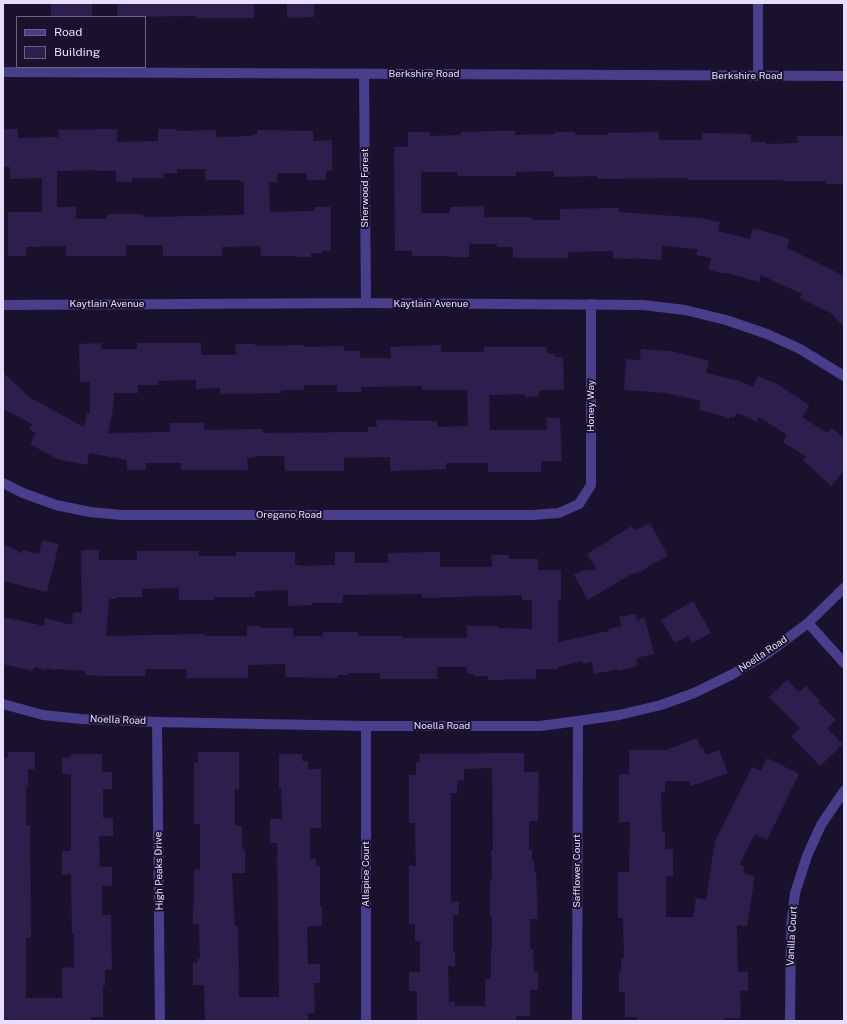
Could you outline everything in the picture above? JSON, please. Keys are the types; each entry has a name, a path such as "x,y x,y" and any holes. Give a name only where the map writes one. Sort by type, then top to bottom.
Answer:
{"street":[{"path":"758,3 758,76"},
{"name":"Berkshire Road","path":"3,72 844,76"},
{"name":"Sherwood Forest","path":"364,74 366,303"},
{"name":"Kaytlain Avenue","path":"3,305 366,303 643,305 685,310 726,320 767,334 800,349 844,376"},
{"name":"Honey Way","path":"578,504 591,485 592,304"},
{"name":"Oregano Road","path":"3,483 23,493 56,505 90,512 122,515 533,515 558,513 578,504"},
{"name":"Noella Road","path":"3,704 43,715 81,719 157,722 366,726 540,726 578,721 619,715 661,704 694,693 732,675 768,653 808,623 844,588"},
{"path":"808,623 844,663"},
{"name":"Safflower Court","path":"577,1021 578,721"},
{"name":"High Peaks Drive","path":"157,722 160,1021"},
{"name":"Allspice Court","path":"366,726 366,1021"},
{"name":"Vanilla Court","path":"790,1021 791,927 796,893 807,856 818,831 844,791"}],"building":[{"path":"51,3 92,3 92,16 51,16"},
{"path":"117,3 254,3 254,18 117,16"},
{"path":"287,3 314,3 314,17 287,18"},
{"path":"3,129 18,129 18,138 59,137 58,130 117,129 117,142 158,141 158,129 177,129 177,131 216,130 216,137 252,136 257,134 257,130 313,131 313,141 332,140 332,171 326,171 326,180 307,180 307,173 277,173 277,182 269,182 270,212 315,211 315,207 331,207 331,251 311,253 311,257 261,256 260,246 222,247 222,256 163,256 163,245 126,245 126,256 66,256 66,246 26,247 26,256 8,256 8,212 42,212 42,178 10,179 10,167 3,167","holes":["177,169 205,169 205,180 241,180 241,182 244,182 244,215 143,217 143,214 107,214 107,219 76,219 76,207 57,207 57,171 116,171 116,182 132,182 132,178 164,178 164,173 177,173"]},
{"path":"515,131 515,135 555,134 555,132 575,132 575,135 608,135 608,133 659,132 659,140 702,140 702,133 751,134 751,142 766,142 766,144 798,143 797,136 844,136 844,184 826,184 826,181 687,180 687,178 597,179 597,176 554,177 554,171 516,172 516,176 457,176 457,172 421,172 421,213 450,213 450,207 484,206 484,217 532,217 532,220 560,220 560,209 619,208 618,212 701,218 720,222 718,231 750,239 753,228 790,239 787,248 844,276 844,327 831,313 800,298 802,294 761,275 759,282 727,273 708,270 711,258 696,255 698,249 662,246 661,260 613,258 613,251 568,252 568,258 513,258 513,247 497,247 497,244 469,244 469,257 412,256 412,251 395,251 394,147 408,147 408,132 430,132 430,136 461,135 461,132"},
{"path":"101,343 101,349 137,349 137,343 201,343 201,355 236,355 235,344 255,344 255,346 304,345 304,347 344,346 344,351 360,351 360,358 391,358 390,347 441,345 441,352 484,352 484,347 547,347 547,354 555,354 555,357 563,357 564,390 539,390 539,396 525,397 525,394 489,395 490,430 547,430 546,418 560,418 562,461 541,461 541,472 488,472 488,463 446,463 446,469 390,471 390,457 344,458 344,471 285,471 284,456 255,456 255,458 247,458 248,470 181,470 181,463 146,463 146,470 127,470 127,460 89,453 87,465 57,459 30,444 36,433 29,429 32,424 3,409 3,372 29,397 84,427 87,413 90,414 90,382 80,382 79,344","holes":["196,380 196,389 220,388 220,394 281,393 281,390 304,390 304,385 337,385 337,392 361,392 361,387 422,386 422,390 467,390 468,426 437,427 437,421 376,420 377,427 368,427 368,432 263,433 263,429 204,430 204,423 170,423 170,432 108,433 114,403 114,393 138,393 138,385 158,385 158,381"]},
{"path":"641,349 671,351 709,361 706,373 740,381 753,387 758,376 777,384 809,405 802,417 827,433 832,428 844,438 844,471 831,486 803,460 806,457 783,442 787,435 759,417 757,422 737,413 734,418 730,417 729,419 720,415 699,410 701,401 667,393 624,390 626,359 640,360"},
{"path":"650,523 668,556 646,568 647,569 634,574 633,573 588,600 574,575 583,570 597,570 587,554 632,526 634,531"},
{"path":"42,540 59,544 47,592 3,581 3,544 21,553 22,550 39,554"},
{"path":"81,550 99,550 99,560 137,560 137,551 199,551 199,556 236,556 236,552 295,552 295,565 301,566 335,565 335,552 355,552 355,563 388,563 388,553 440,552 440,567 492,567 491,555 509,555 509,559 538,559 538,570 561,570 561,601 558,600 558,642 609,631 609,629 622,626 619,617 636,614 637,620 645,618 654,654 636,658 638,666 618,671 618,669 594,674 592,662 583,664 582,661 558,667 558,669 536,669 536,679 488,680 488,676 474,676 474,674 467,674 467,667 437,667 437,679 380,679 380,673 348,673 348,675 338,675 338,678 285,677 285,664 248,665 248,678 186,678 187,669 145,669 145,676 102,676 85,675 85,671 56,670 46,668 45,670 34,667 33,671 3,664 3,617 44,626 45,618 72,625 73,612 82,613","holes":["179,588 179,600 214,600 214,597 255,597 255,591 288,590 288,606 312,605 312,603 343,603 343,595 422,594 422,598 522,595 522,600 532,600 532,629 498,628 498,626 467,626 467,638 358,636 358,632 323,632 323,636 293,636 293,628 260,628 260,626 247,626 247,636 205,636 205,634 106,636 109,599 117,599 117,597 142,597 142,589"]},
{"path":"693,601 711,633 692,643 688,636 675,643 661,620"},
{"path":"787,680 799,692 806,686 820,701 818,702 836,720 827,728 843,744 820,766 791,736 800,728 769,697"},
{"path":"697,738 701,749 703,748 706,755 719,750 728,773 691,786 689,781 665,781 665,792 661,792 662,832 665,832 665,849 673,849 673,876 667,876 666,880 666,917 693,917 696,898 706,900 715,841 752,767 761,771 767,758 799,774 767,840 755,834 739,865 744,866 743,873 755,876 747,926 737,925 738,972 748,972 748,991 740,991 741,1018 724,1018 724,1021 638,1021 637,1017 625,1017 625,992 619,992 619,971 621,971 621,958 624,958 623,918 618,918 618,872 629,872 630,822 619,822 619,774 629,774 629,750 666,750"},
{"path":"8,752 35,752 35,769 28,769 28,786 26,786 26,825 30,825 31,938 26,938 26,998 62,998 62,968 74,967 71,874 62,875 62,851 71,851 71,774 62,774 62,758 71,757 71,754 102,754 102,772 112,772 112,789 103,789 103,818 113,818 113,836 99,836 100,867 112,867 112,886 102,886 102,915 111,915 112,970 105,970 105,986 103,986 103,1017 91,1017 91,1021 5,1021 5,1018 3,1018 3,758 8,758"},
{"path":"198,752 239,752 239,789 235,789 235,826 242,826 242,849 245,849 245,873 232,873 235,926 238,926 239,997 279,997 277,843 270,843 270,819 282,819 281,788 279,789 279,754 302,754 302,761 308,761 308,769 321,769 321,828 310,828 310,859 316,859 316,866 320,866 320,906 322,906 322,926 307,926 308,964 320,964 320,983 314,983 315,1013 308,1013 308,1021 205,1020 204,985 193,985 193,963 197,963 197,959 200,959 199,924 193,924 194,870 200,869 200,824 194,824 194,763 198,763"},
{"path":"524,753 524,772 539,772 538,821 529,821 529,850 532,850 532,861 534,861 536,873 538,919 530,919 530,949 533,949 534,972 538,971 538,990 530,990 530,1016 516,1016 516,1021 417,1021 417,991 409,991 409,972 420,972 420,941 415,941 415,924 409,924 409,866 416,866 415,823 409,823 409,775 416,775 416,763 420,763 419,754","holes":["492,768 493,850 491,850 492,881 490,881 490,917 492,917 491,979 485,979 485,1006 455,1006 455,1002 449,1002 448,966 455,966 455,952 453,952 453,915 459,915 459,901 451,902 451,793 457,793 457,781 464,780 464,769"]}]}
